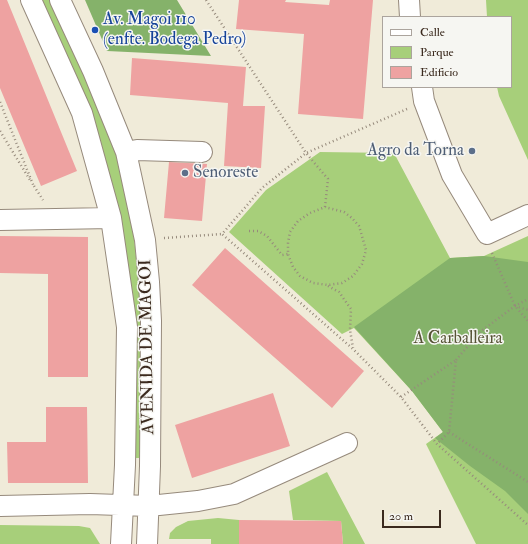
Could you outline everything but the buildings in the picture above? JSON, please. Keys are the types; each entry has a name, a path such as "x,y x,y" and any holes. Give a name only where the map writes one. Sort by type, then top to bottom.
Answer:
{"street":[{"name":"AVENIDA DE MAGOI","path":"31,0 82,113 111,218 127,327 122,544"},
{"name":"AVENIDA DE MAGOI","path":"60,0 93,71 126,152 145,240 151,321 149,506 147,544"},
{"path":"409,0 410,16"},
{"path":"422,88 424,101 452,175 487,234 528,216"},
{"path":"126,152 137,150 202,152"},
{"path":"0,220 111,218"},
{"path":"0,506 149,506 198,501 234,494 347,443"}],"path":[{"path":"206,0 306,153 328,179 325,207"},
{"path":"0,102 34,187"},
{"path":"156,239 222,234 262,188 306,153 409,108"},
{"path":"0,131 47,207"},
{"path":"325,207 344,212 360,226 366,250 362,264 353,276 342,283 328,285 313,283 300,276 293,267 288,254 290,232 294,226 310,212 325,207"},
{"path":"249,231 258,231 267,236 282,255 288,254"},
{"path":"222,234 353,349 401,397 437,444 528,525"},
{"path":"489,247 515,306 528,321"},
{"path":"328,285 339,292 351,309 350,330 353,349"},
{"path":"401,397 456,360 480,332 515,306 528,299"},
{"path":"515,306 528,310"},
{"path":"437,444 449,432 456,360"},
{"path":"449,432 528,482"}],"green space":[{"path":"36,0 49,0 56,11 104,114 117,157 133,229 140,293 141,455 139,458 136,458 135,454 135,355 128,285"},
{"path":"85,0 177,0 211,56 107,51"},
{"path":"486,0 528,0 528,160 499,96 497,88 512,88 512,16 487,16"},
{"path":"320,152 394,153 450,258 484,256 528,236 528,544 476,544 426,444 443,432 412,391 354,328 342,334 229,232 266,190"},
{"name":"A Carballeira","path":"484,256 528,262 528,514 505,491 435,438 443,432 412,391 354,327 450,258"},
{"path":"327,472 365,544 343,544 341,521 293,520 289,491"},
{"path":"218,518 239,520 239,544 211,544 211,539 169,539 170,533 176,527 188,521"},
{"path":"0,525 79,526 90,528 100,544 0,544"}],"place":[{"name":"Av. Magoi 110 (enfte. Bodega Pedro)","path":"95,30"},
{"name":"Agro da Torna","path":"472,151"},
{"name":"Senoreste","path":"185,173"}]}
